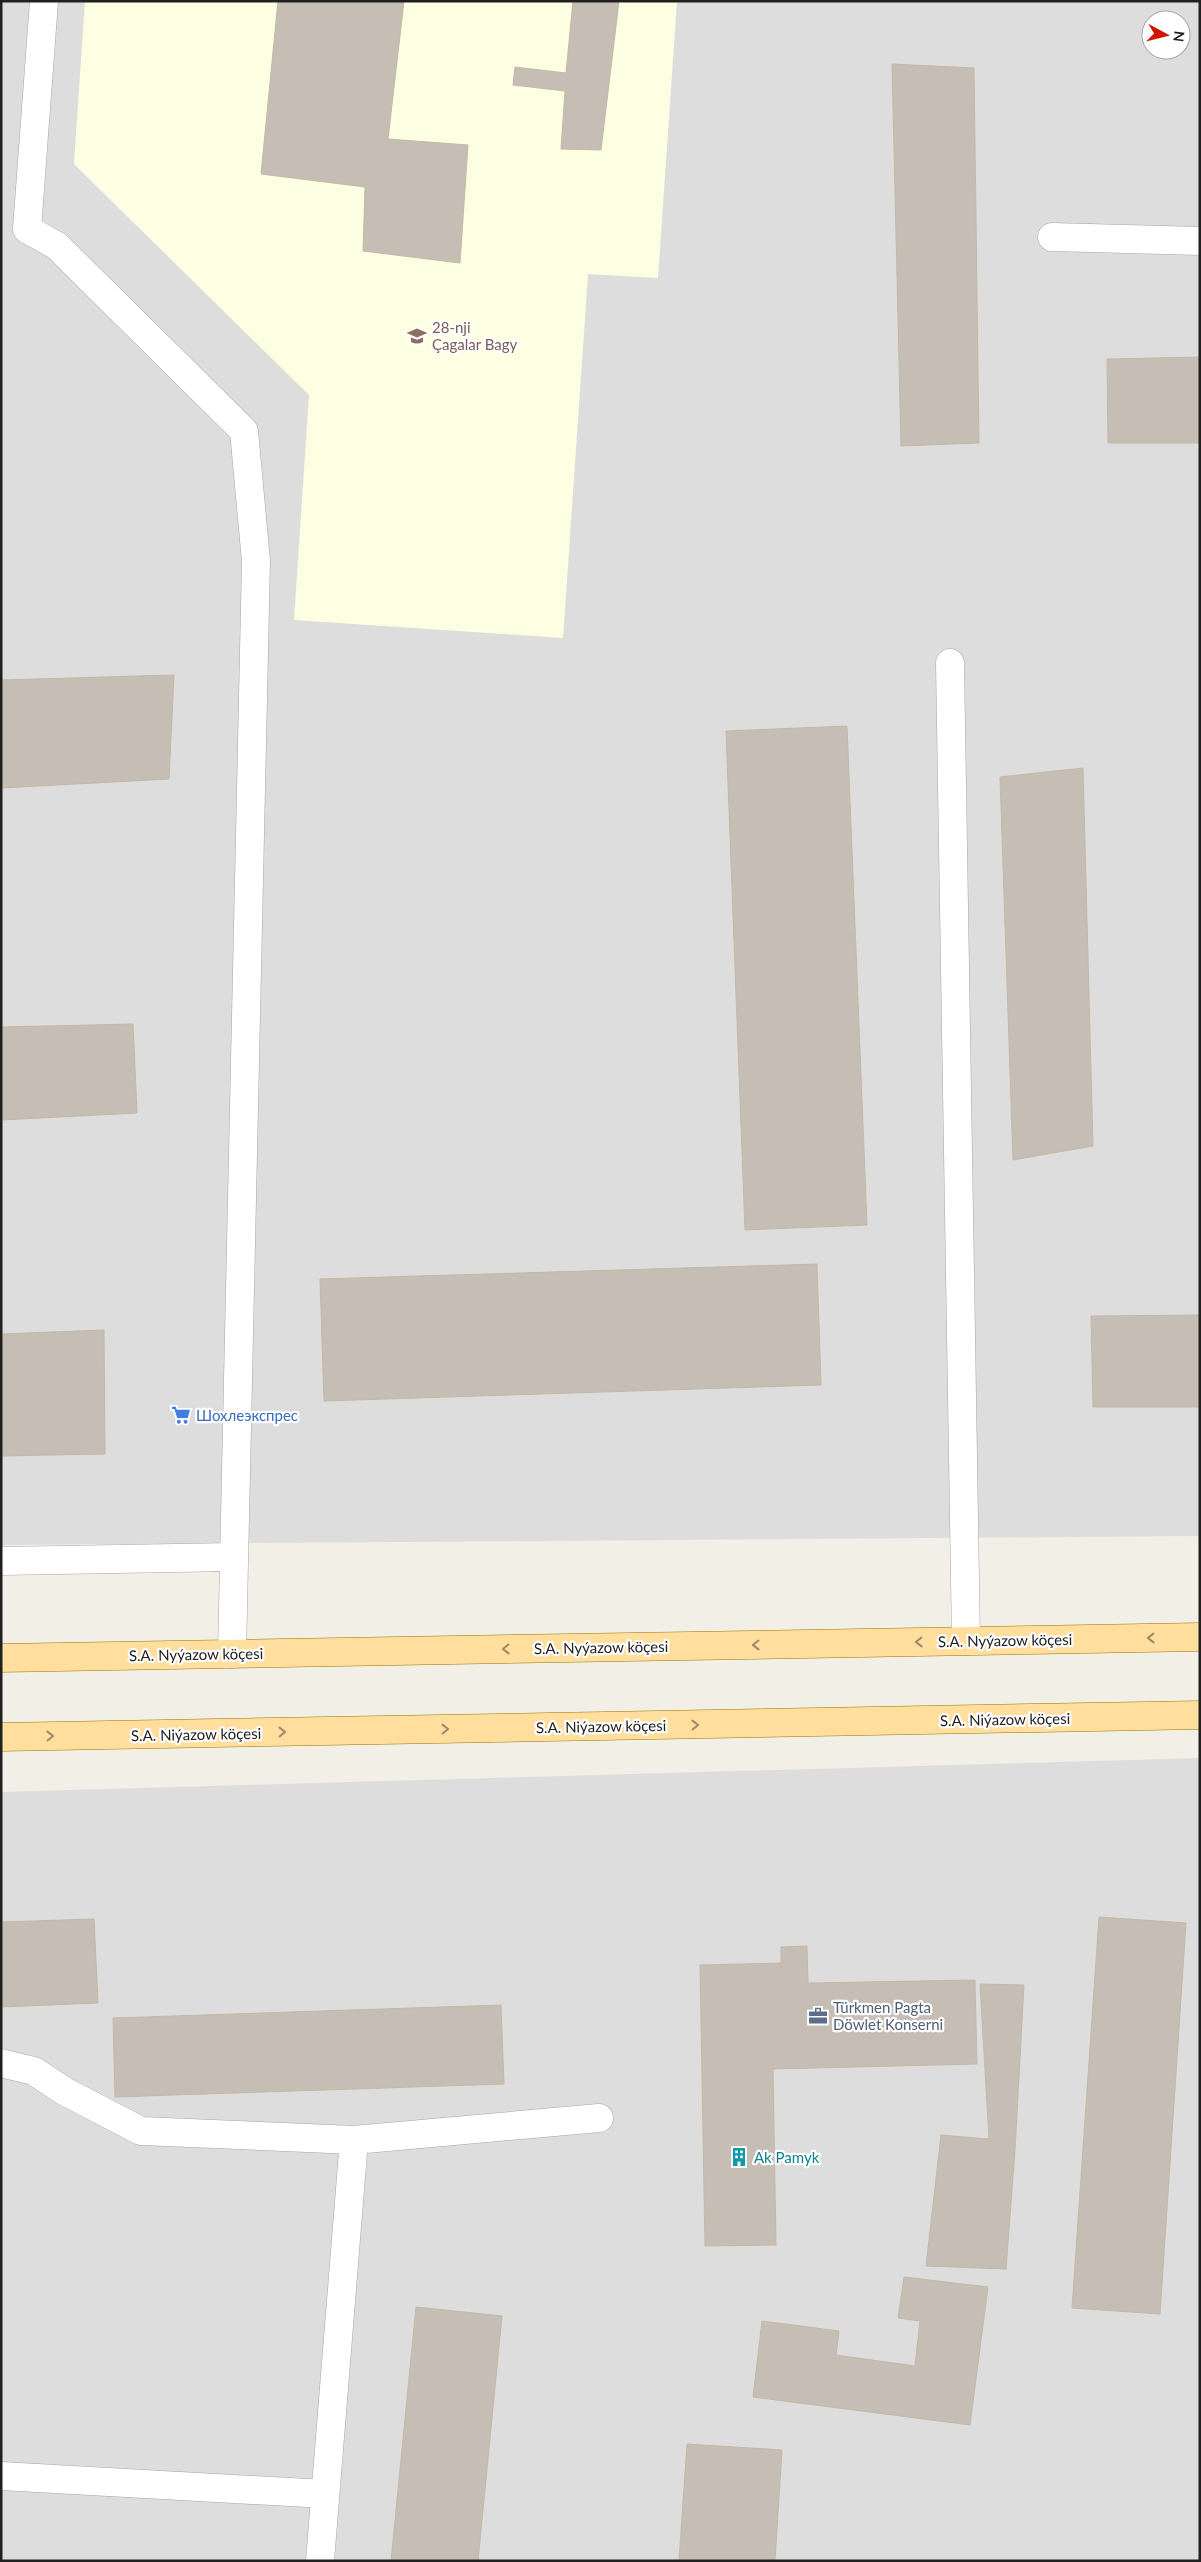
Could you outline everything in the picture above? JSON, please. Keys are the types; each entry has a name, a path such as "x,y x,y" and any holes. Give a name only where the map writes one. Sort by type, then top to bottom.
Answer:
{"main road":[{"name":"S.A. Nyýazow köçesi","path":"1,1658 1200,1637"},
{"name":"S.A. Niýazow köçesi","path":"1,1737 1200,1715"}],"lane":[{"path":"44,1 27,229 57,246 244,431 256,562 232,1654"},
{"path":"1052,236 1200,241"},
{"path":"950,663 966,1641"},
{"path":"1,1561 234,1557"},
{"path":"1,2062 34,2072 64,2091 141,2131 354,2140 599,2118"},
{"path":"320,2561 354,2140"},
{"path":"1,2476 325,2494"}],"shaded area":[{"path":"1,1 1200,1 1200,1536 1,1545"},
{"name":"28-nji Çagalar Bagy","path":"85,1 677,1 658,278 588,274 563,638 294,620 309,395 74,164"},
{"path":"1200,1758 1200,2561 1,2561 1,1792"}],"building":[{"path":"278,1 404,1 388,139 468,145 460,263 363,251 365,187 261,174"},
{"path":"573,1 619,1 601,150 561,149 565,91 513,85 515,67 566,73"},
{"path":"892,64 974,68 979,443 901,446"},
{"path":"1200,357 1200,443 1108,443 1107,359"},
{"path":"174,675 169,779 1,788 1,680"},
{"path":"847,726 867,1225 745,1230 726,731"},
{"path":"1083,768 1093,1146 1013,1160 1000,777"},
{"path":"133,1024 137,1113 1,1120 1,1027"},
{"path":"817,1264 821,1385 324,1401 320,1279"},
{"path":"1200,1315 1200,1407 1093,1407 1091,1316"},
{"path":"104,1330 105,1454 1,1456 1,1334"},
{"path":"1099,1917 1186,1923 1160,2314 1072,2308"},
{"path":"94,1919 98,2003 1,2007 1,1922"},
{"name":"Ak Pamyk","path":"807,1946 808,1983 975,1980 977,2064 773,2069 776,2245 705,2246 700,1965 781,1963 781,1947"},
{"path":"980,1984 1024,1985 1006,2269 926,2266 941,2135 989,2139"},
{"path":"501,2005 504,2084 115,2097 113,2018"},
{"path":"904,2277 988,2287 970,2425 753,2397 762,2321 839,2331 836,2355 915,2366 920,2321 898,2318"},
{"path":"416,2307 502,2316 478,2561 391,2561"},
{"path":"687,2444 782,2450 775,2561 679,2561"}],"place":[{"name":"28-nji Çagalar Bagy","path":"417,336"},
{"name":"Шохлеэкспрес","path":"181,1415"},
{"name":"Türkmen Pagta Döwlet Konserni","path":"818,2016"},
{"name":"Ak Pamyk","path":"739,2157"}]}
